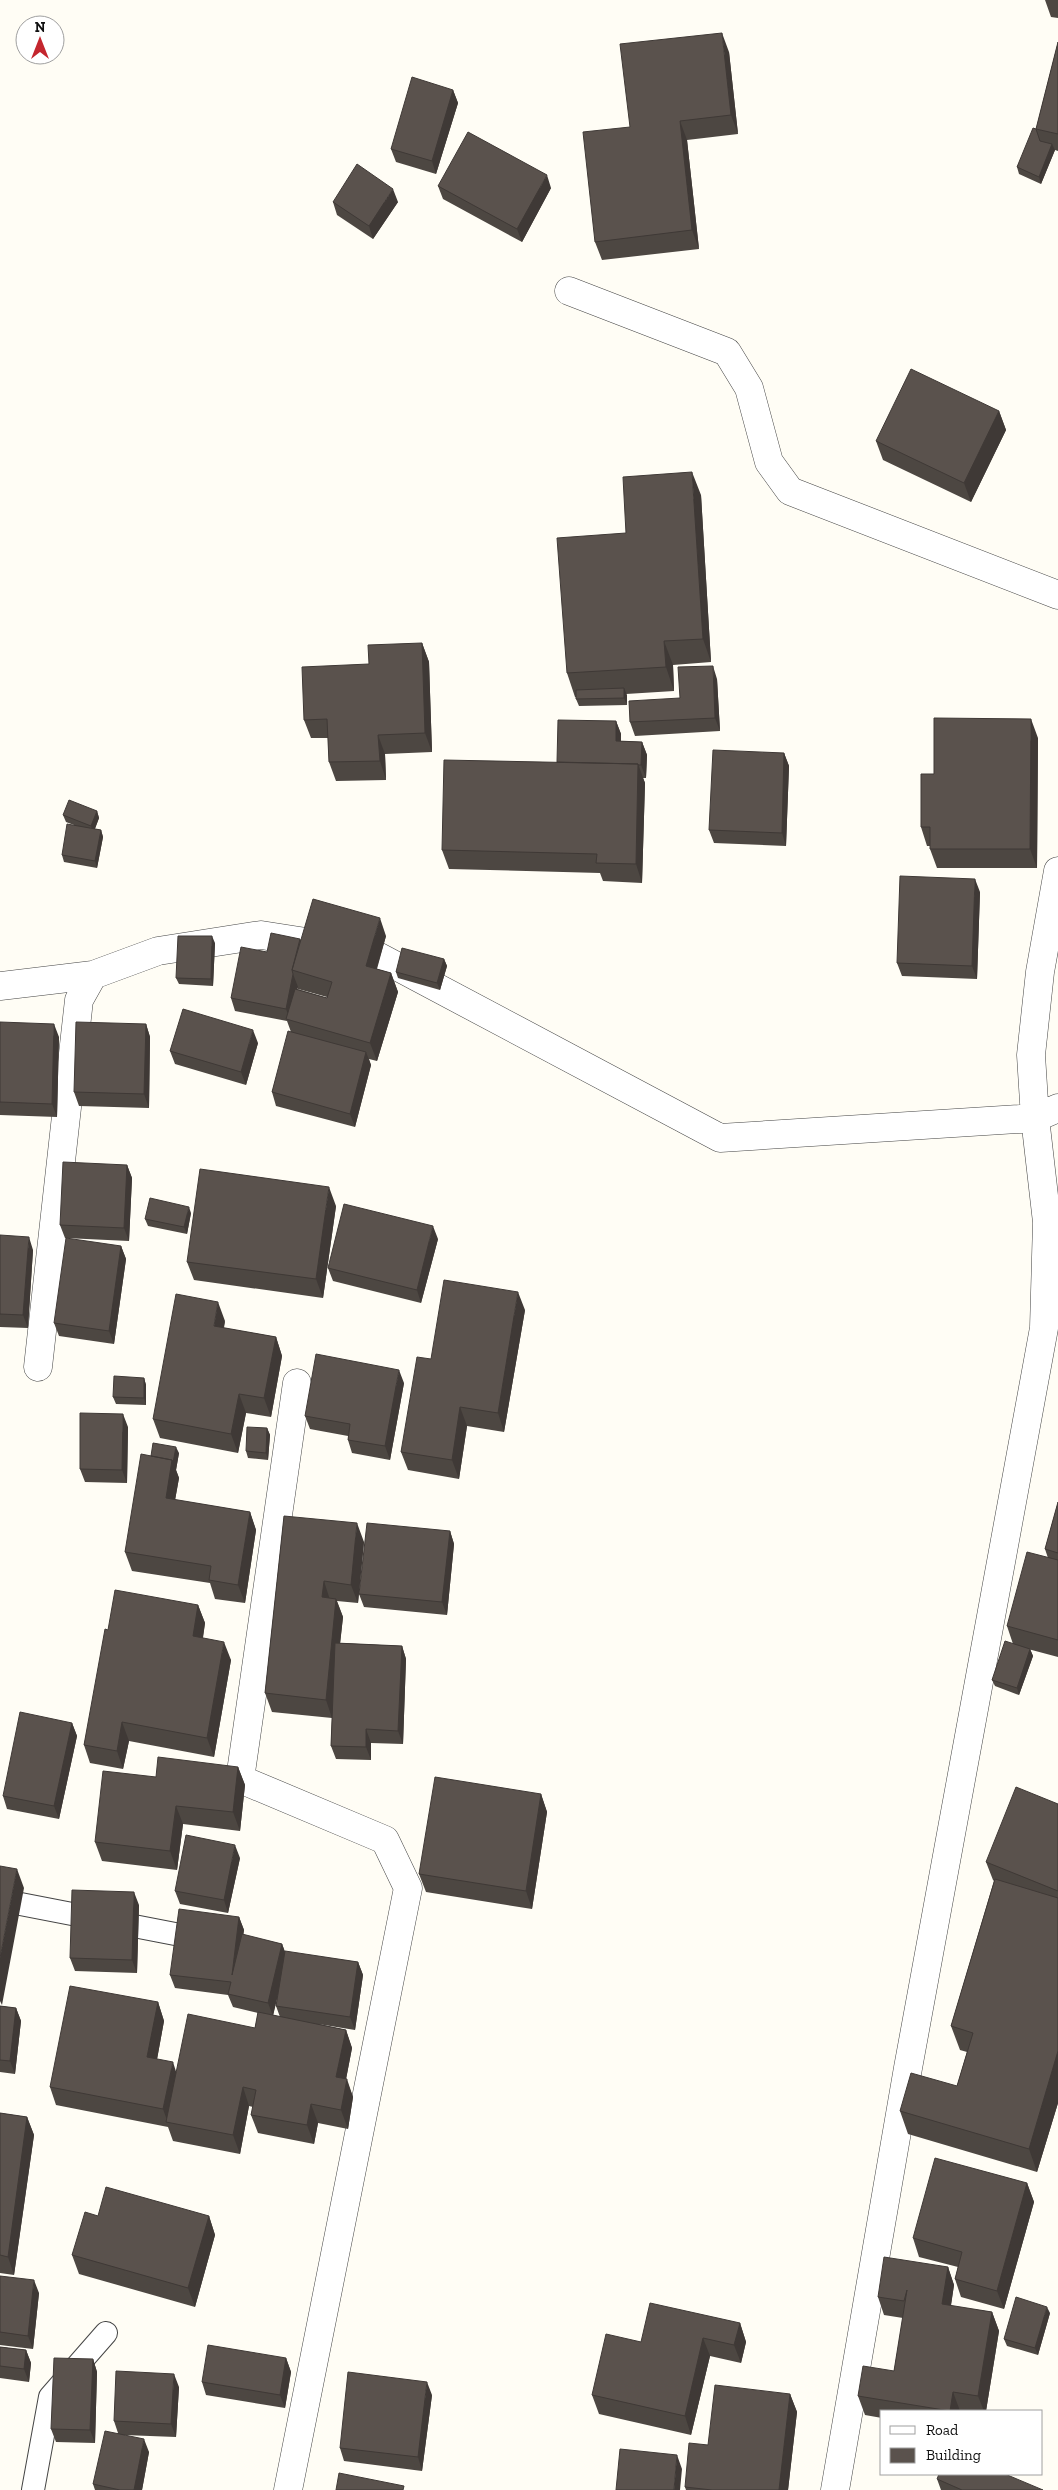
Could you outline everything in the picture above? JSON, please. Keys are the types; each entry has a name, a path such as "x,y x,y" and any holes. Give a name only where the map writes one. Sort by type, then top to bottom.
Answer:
{"street":[{"path":"568,291 727,352 748,388 769,462 790,491 1058,595"},
{"path":"835,2490 908,2068 1044,1328 1047,1222 1047,1113 1031,1055 1040,972 1058,871"},
{"path":"0,986 93,975 158,951 261,935 370,952 720,1138 1047,1113"},
{"path":"38,1367 79,1000 93,975"},
{"path":"288,2490 408,1888 385,1840 240,1779 297,1383"}],"lane":[{"path":"0,1900 214,1942"},
{"path":"33,2490 50,2397 106,2333"}],"building":[{"path":"722,33 731,115 680,121 692,230 595,242 583,132 630,127 620,44"},
{"path":"1058,42 1058,134 1036,129"},
{"path":"412,77 453,90 432,161 391,149"},
{"path":"1033,128 1036,129 1040,141 1052,144 1039,177 1017,167"},
{"path":"468,132 547,175 517,229 438,186"},
{"path":"357,164 393,189 369,226 333,202"},
{"path":"911,369 999,411 964,483 876,441"},
{"path":"692,472 703,639 664,641 666,667 567,673 557,538 626,533 623,477"},
{"path":"422,643 425,733 378,735 380,761 329,762 327,719 304,720 302,667 369,664 368,645"},
{"path":"713,666 715,718 630,722 629,701 680,698 678,667"},
{"path":"624,688 624,698 576,699 576,690"},
{"path":"934,718 1031,719 1030,849 930,849 930,827 921,827 921,774 934,774"},
{"path":"558,720 616,721 616,741 642,742 641,765 557,762"},
{"path":"713,750 784,753 782,833 709,830"},
{"path":"444,760 638,764 636,864 596,863 597,854 442,850"},
{"path":"69,800 97,811 91,826 63,815"},
{"path":"67,824 101,830 95,861 62,855"},
{"path":"900,876 975,879 972,966 897,963"},
{"path":"313,899 380,918 366,966 391,973 370,1043 286,1019 295,989 327,998 332,982 292,970"},
{"path":"271,933 300,939 292,970 293,974 286,1009 231,998 241,947 267,952"},
{"path":"178,936 212,936 211,979 176,978"},
{"path":"402,948 444,959 437,983 396,972"},
{"path":"183,1009 253,1030 241,1072 170,1051"},
{"path":"0,1022 54,1024 52,1104 0,1102"},
{"path":"76,1022 146,1024 144,1094 74,1092"},
{"path":"288,1031 366,1052 350,1114 272,1092"},
{"path":"63,1162 127,1165 124,1228 60,1225"},
{"path":"200,1169 329,1187 316,1279 187,1262"},
{"path":"150,1198 189,1207 184,1227 145,1219"},
{"path":"344,1204 433,1226 417,1290 328,1268"},
{"path":"0,1235 29,1237 23,1315 0,1314"},
{"path":"66,1238 121,1246 109,1331 54,1323"},
{"path":"444,1280 518,1292 498,1413 460,1407 452,1460 401,1452 417,1357 431,1359"},
{"path":"176,1294 218,1302 214,1326 276,1337 264,1398 239,1394 231,1434 153,1419"},
{"path":"316,1354 399,1370 385,1446 348,1440 350,1424 305,1416"},
{"path":"114,1376 144,1378 144,1398 113,1397"},
{"path":"80,1413 123,1414 122,1470 80,1469"},
{"path":"247,1427 267,1428 266,1453 246,1451"},
{"path":"153,1443 176,1447 173,1463 172,1460 151,1456"},
{"path":"141,1454 172,1460 166,1498 250,1512 238,1585 209,1580 211,1566 125,1552"},
{"path":"1058,1502 1058,1553 1045,1549"},
{"path":"284,1516 357,1523 351,1585 324,1581 322,1597 336,1599 326,1700 265,1693"},
{"path":"367,1523 450,1531 442,1602 359,1594"},
{"path":"1027,1552 1058,1560 1058,1640 1007,1626"},
{"path":"115,1590 198,1605 193,1636 224,1642 207,1738 122,1722 117,1751 84,1745 105,1629 108,1630"},
{"path":"1005,1641 1030,1649 1017,1688 992,1680"},
{"path":"335,1643 402,1646 398,1731 366,1729 366,1747 331,1746"},
{"path":"20,1712 72,1723 54,1806 3,1796"},
{"path":"158,1757 238,1767 233,1812 176,1806 170,1851 95,1842 103,1771 156,1777"},
{"path":"435,1777 541,1794 526,1891 419,1874"},
{"path":"1016,1787 1058,1804 1058,1891 986,1862"},
{"path":"186,1835 235,1845 224,1900 175,1891"},
{"path":"0,1866 17,1869 0,1958"},
{"path":"995,1879 1058,1898 1058,2051 1029,2149 900,2111 911,2073 957,2086 973,2033 951,2026"},
{"path":"72,1890 134,1892 132,1960 70,1958"},
{"path":"179,1909 239,1917 232,1975 242,1934 282,1944 268,2003 228,1994 231,1982 170,1975"},
{"path":"285,1951 358,1962 350,2017 276,2006"},
{"path":"70,1986 158,2002 147,2057 173,2062 163,2109 50,2087"},
{"path":"0,2006 16,2008 10,2061 0,2060"},
{"path":"258,2012 346,2030 336,2077 347,2079 341,2110 311,2104 307,2125 251,2115 256,2090 243,2087 233,2135 166,2122 188,2014 255,2028"},
{"path":"0,2113 27,2117 8,2257 0,2255"},
{"path":"935,2158 1027,2183 997,2291 955,2279 962,2252 913,2238"},
{"path":"106,2187 209,2216 188,2288 72,2255 85,2212 98,2216"},
{"path":"884,2257 948,2267 942,2304 992,2312 978,2396 953,2392 950,2410 944,2410 858,2396 863,2366 894,2371 907,2290 904,2301 878,2297"},
{"path":"0,2276 34,2280 28,2336 0,2332"},
{"path":"1016,2297 1047,2307 1035,2348 1004,2339"},
{"path":"650,2303 740,2323 734,2345 703,2338 685,2416 592,2395 606,2334 641,2342"},
{"path":"208,2345 286,2358 280,2395 202,2382"},
{"path":"0,2347 26,2350 24,2369 0,2366"},
{"path":"54,2358 93,2359 90,2430 51,2429"},
{"path":"116,2371 174,2374 171,2424 114,2421"},
{"path":"348,2372 427,2382 418,2457 340,2448"},
{"path":"715,2385 790,2394 779,2490 712,2490 685,2487 689,2443 708,2445"},
{"path":"105,2431 144,2439 134,2490 120,2490 93,2484"},
{"path":"620,2449 677,2455 674,2490 616,2490"},
{"path":"339,2473 404,2486 403,2490 336,2490"},
{"path":"939,2475 1007,2475 1043,2490 962,2490 937,2479"}]}
